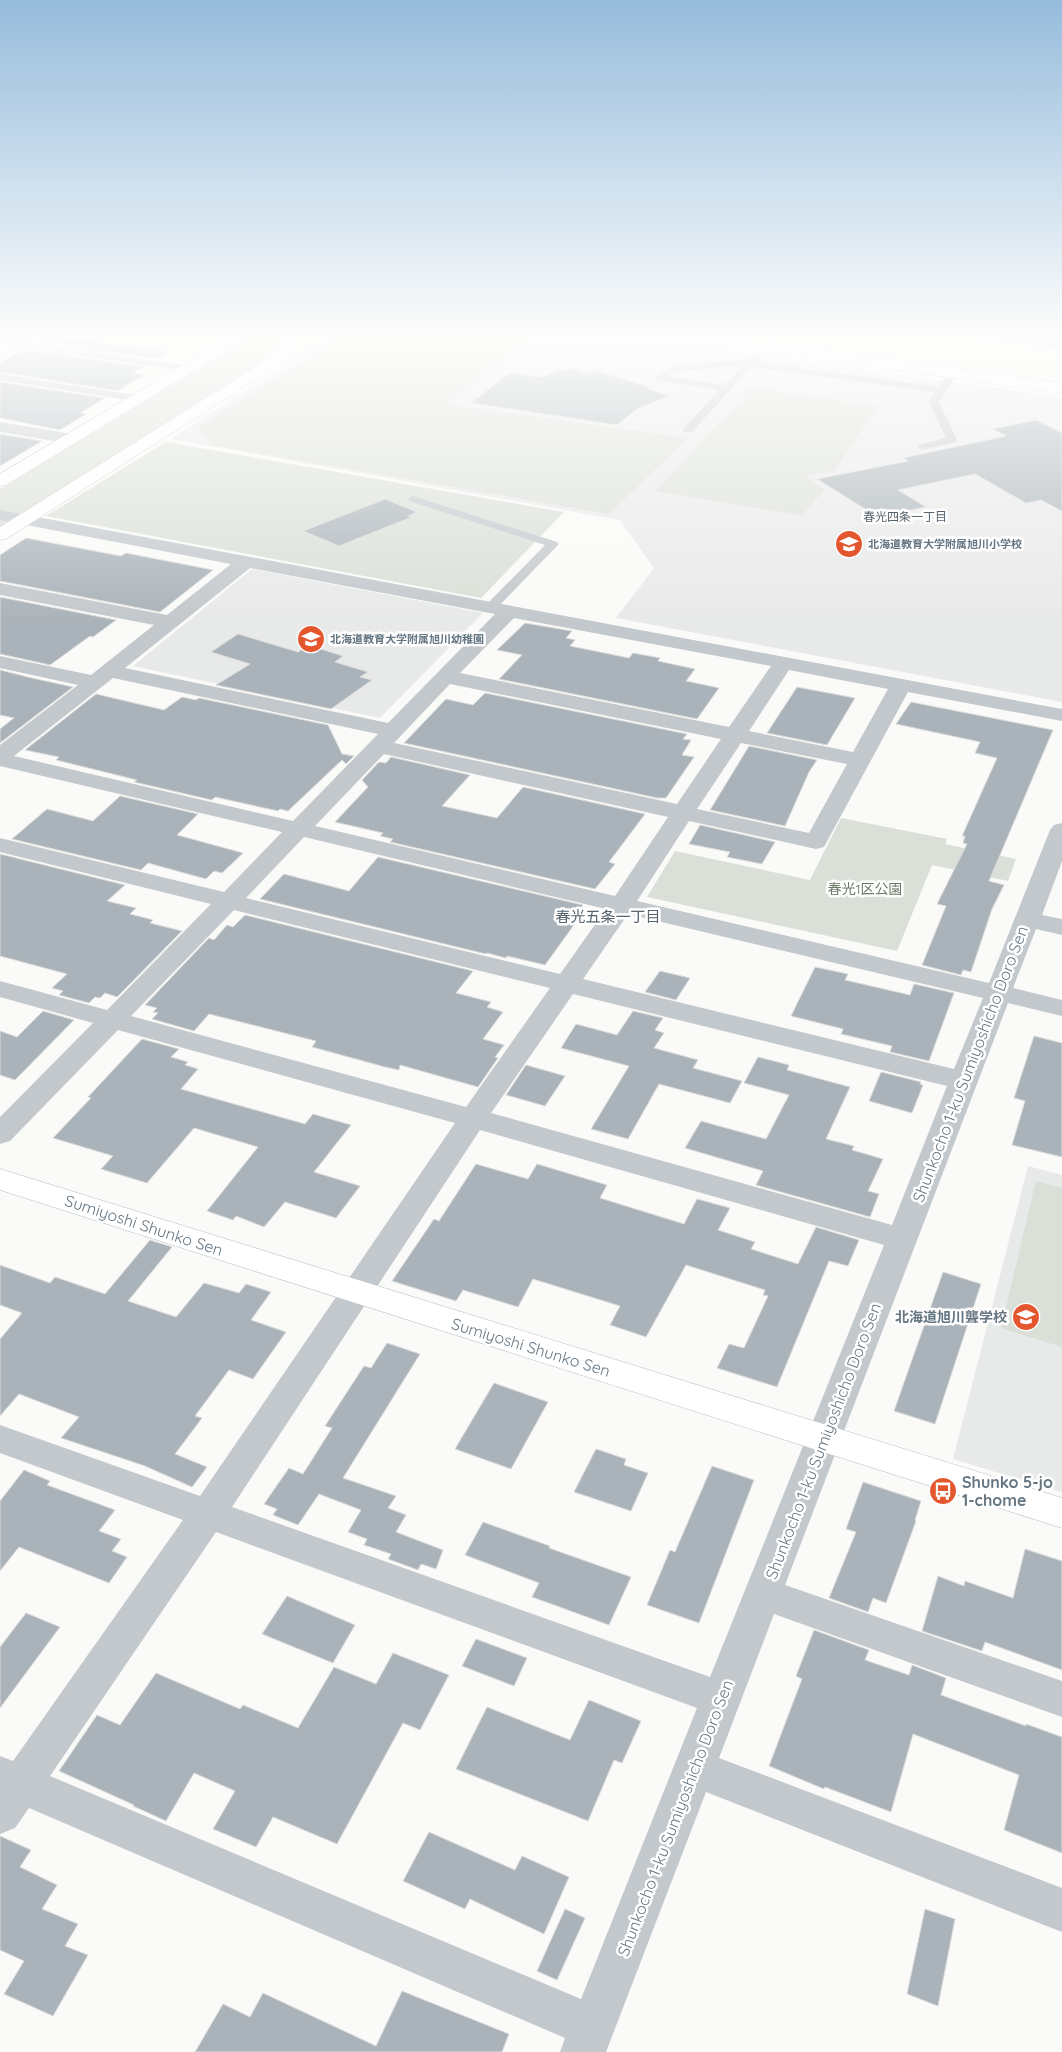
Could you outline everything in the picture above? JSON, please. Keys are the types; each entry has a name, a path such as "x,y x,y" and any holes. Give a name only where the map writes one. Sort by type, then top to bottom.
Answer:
{"street":[{"path":"17,430 72,439"},
{"path":"0,481 88,430"},
{"path":"0,534 166,430"},
{"path":"0,515 1062,715"},
{"path":"2,761 102,676 247,561"},
{"path":"0,589 170,622"},
{"path":"0,1134 447,677 500,610"},
{"path":"0,662 102,676 386,738 683,813 816,842 858,760 901,685"},
{"path":"588,2040 7,1791 208,1515 473,1118 621,905 784,662"},
{"path":"447,677 858,760"},
{"path":"2,761 1062,1008"},
{"name":"Shunkocho 1-ku Sumiyoshicho Doro Sen","path":"588,2040 1062,830"},
{"path":"0,845 230,900 964,1082"},
{"path":"1027,919 1062,927"},
{"path":"0,989 473,1118 902,1239"},
{"name":"Sumiyoshi Shunko Sen","path":"0,1179 356,1293 824,1437 1062,1513"},
{"path":"0,1438 722,1700"},
{"path":"763,1594 1062,1699"},
{"path":"695,1768 1062,1910"}],"lane":[{"path":"922,447 952,440 947,430"},
{"path":"413,499 553,544 500,610"}],"shaded area":[{"name":"北海道教育大学附属旭川小学校","path":"185,430 1062,430 1062,702 616,618 654,568 620,520 171,439"},
{"name":"北海道教育大学附属旭川幼稚園","path":"252,569 483,613 380,718 133,666"},
{"name":"北海道旭川聾学校","path":"1028,1166 1062,1175 1062,1492 953,1459"}],"green space":[{"path":"98,430 157,430 0,528 0,489"},
{"path":"200,430 629,430 688,438 609,514 211,445"},
{"path":"712,430 862,430 834,471 805,476 824,490 802,515 656,491"},
{"path":"166,442 564,512 481,598 46,516"},
{"name":"春光1区公園","path":"841,818 947,839 945,844 1016,859 1008,881 932,865 897,951 647,897 675,851 810,880"},
{"path":"1036,1181 1062,1188 1062,1347 1001,1328"}],"building":[{"path":"994,430 1056,430 1062,433 1062,511 1041,500 1026,503 975,474 898,490 926,507 878,517 817,479 908,461 903,458 1006,436"},
{"path":"0,434 42,441 0,466"},
{"path":"385,499 417,512 408,516 412,517 339,546 303,531"},
{"path":"26,538 121,556 126,553 213,570 160,612 0,581 0,555"},
{"path":"0,597 116,620 50,665 0,654"},
{"path":"525,623 572,631 566,638 575,640 570,646 629,658 633,653 660,658 658,661 695,669 686,681 719,688 697,719 499,679 522,655 497,650"},
{"path":"238,634 298,652 308,645 343,656 335,662 368,672 360,677 372,680 331,709 216,685 250,664 211,652"},
{"path":"0,670 73,687 0,743 0,729 14,718 0,715"},
{"path":"797,687 855,698 827,745 767,733"},
{"path":"485,693 687,734 683,739 691,740 682,755 694,757 666,798 657,798 404,743 446,699 473,705"},
{"path":"96,694 164,710 182,697 196,700 199,698 328,725 342,754 354,756 346,764 342,760 288,811 280,809 278,811 215,797 212,800 134,782 137,780 56,760 59,757 25,750"},
{"path":"911,702 1053,730 989,881 1004,885 992,909 971,972 963,970 961,975 922,965 946,906 937,904 967,844 963,843 965,836 962,836 997,758 975,753 980,742 896,724"},
{"path":"749,746 817,760 809,772 785,826 710,810"},
{"path":"391,757 470,775 442,806 497,818 523,787 645,814 609,862 615,864 595,889 390,842 393,839 380,836 383,833 335,822 368,787 362,780 379,762 386,763"},
{"path":"120,796 198,814 177,835 243,853 222,873 214,871 206,879 148,863 141,870 12,839 47,809 93,821"},
{"path":"700,825 775,842 762,864 727,857 730,852 689,844"},
{"path":"0,854 125,885 107,901 136,908 130,914 153,920 150,923 182,931 117,997 105,993 100,998 95,997 89,1003 59,995 63,991 52,988 67,974 0,956"},
{"path":"378,857 583,905 579,910 584,911 545,965 507,956 506,958 486,954 260,899 284,874 349,891"},
{"path":"245,915 473,971 456,993 491,1002 487,1007 503,1012 483,1039 504,1045 495,1057 498,1058 478,1087 400,1065 399,1070 385,1067 312,1047 316,1041 209,1014 194,1031 152,1019 158,1013 153,1012 157,1008 145,1005 209,938 214,940 227,925 233,927"},
{"path":"815,967 848,974 845,980 910,995 914,984 954,993 929,1061 890,1052 892,1046 841,1034 843,1029 791,1016"},
{"path":"660,971 690,978 676,1000 645,992"},
{"path":"43,1011 74,1020 15,1080 0,1075 0,1031 17,1037"},
{"path":"633,1011 663,1018 655,1030 664,1033 654,1048 698,1060 693,1068 742,1081 730,1103 659,1084 628,1139 591,1129 629,1066 561,1048 576,1024 617,1035"},
{"path":"1034,1036 1062,1043 1062,1157 1012,1145 1025,1101 1014,1098"},
{"path":"142,1039 179,1049 171,1057 188,1062 185,1065 198,1069 181,1089 305,1124 313,1114 351,1125 314,1172 360,1186 336,1218 285,1202 264,1227 236,1216 233,1220 207,1211 258,1147 194,1128 147,1183 101,1169 113,1156 53,1138 91,1098 88,1097"},
{"path":"758,1057 789,1065 787,1070 850,1087 826,1139 854,1146 852,1150 883,1159 868,1191 879,1194 870,1217 756,1185 763,1171 685,1148 701,1121 766,1139 789,1095 744,1083"},
{"path":"526,1065 565,1076 545,1106 506,1095"},
{"path":"881,1072 921,1082 920,1084 923,1085 912,1113 869,1101"},
{"path":"476,1164 528,1179 537,1164 607,1185 600,1198 684,1224 697,1199 730,1208 718,1230 755,1242 751,1249 798,1264 816,1227 859,1240 848,1266 829,1261 777,1387 717,1368 729,1344 744,1348 768,1296 763,1295 765,1290 686,1265 646,1337 610,1325 620,1306 533,1279 518,1307 463,1290 456,1301 392,1281 434,1219 439,1221"},
{"path":"150,1240 172,1247 128,1301 176,1317 204,1283 239,1293 246,1284 271,1292 251,1320 286,1332 253,1379 229,1370 195,1416 202,1418 175,1454 207,1467 192,1487 145,1466 61,1438 79,1417 19,1394 0,1416 0,1339 22,1313 0,1305 0,1265 50,1283 55,1277 105,1294"},
{"path":"943,1272 981,1284 935,1424 894,1411"},
{"path":"387,1343 420,1354 343,1478 396,1496 388,1508 406,1515 396,1532 443,1550 436,1569 421,1564 418,1570 388,1559 391,1554 364,1545 367,1539 348,1532 361,1510 319,1494 298,1525 273,1515 277,1509 264,1504 289,1468 303,1474 332,1428 325,1426 364,1366 371,1368"},
{"path":"494,1383 548,1402 511,1469 455,1449"},
{"path":"596,1449 626,1459 624,1465 648,1473 631,1511 574,1492"},
{"path":"712,1466 754,1480 699,1623 647,1605 670,1550 675,1552"},
{"path":"24,1470 50,1481 47,1485 115,1510 99,1531 121,1539 112,1551 127,1557 109,1583 19,1547 0,1571 0,1501"},
{"path":"863,1482 921,1501 916,1521 886,1603 873,1598 868,1612 829,1598 856,1532 846,1529"},
{"path":"483,1522 631,1577 609,1625 532,1597 539,1583 465,1555"},
{"path":"1025,1549 1062,1561 1062,1670 985,1642 982,1651 922,1631 938,1576 964,1586 965,1581 1013,1598"},
{"path":"287,1596 355,1625 333,1663 262,1634"},
{"path":"26,1613 60,1627 0,1708 0,1647"},
{"path":"814,1630 869,1650 865,1660 909,1675 912,1665 946,1678 941,1695 1062,1737 1062,1853 1004,1830 1019,1775 913,1734 891,1812 825,1787 824,1789 769,1766 802,1679 796,1676"},
{"path":"476,1639 527,1658 514,1686 462,1666"},
{"path":"393,1653 449,1675 420,1730 403,1723 337,1844 273,1817 256,1847 213,1829 235,1791 194,1773 166,1821 59,1771 97,1715 120,1725 156,1673 240,1709 243,1705 298,1728 334,1667 376,1684"},
{"path":"589,1700 641,1721 622,1763 614,1760 588,1821 456,1769 487,1707 570,1740"},
{"path":"429,1832 515,1870 522,1856 569,1877 544,1934 470,1899 465,1909 403,1881"},
{"path":"0,1836 31,1850 20,1867 57,1885 42,1909 78,1924 65,1946 88,1955 53,2016 4,1994 24,1961 0,1950"},
{"path":"565,1909 585,1918 557,1980 537,1971"},
{"path":"925,1909 955,1919 938,2006 907,1994"},
{"path":"402,1991 509,2034 502,2052 195,2052 223,2004 250,2017 263,1993 376,2046"}],"place":[{"name":"北海道教育大学附属旭川小学校","path":"849,544"},
{"name":"北海道教育大学附属旭川幼稚園","path":"311,639"},
{"name":"北海道旭川聾学校","path":"1026,1317"},
{"name":"Shunko 5-jo 1-chome","path":"943,1491"}],"district":[{"name":"春光四条一丁目","path":"905,516"},
{"name":"春光五条一丁目","path":"608,916"}]}
